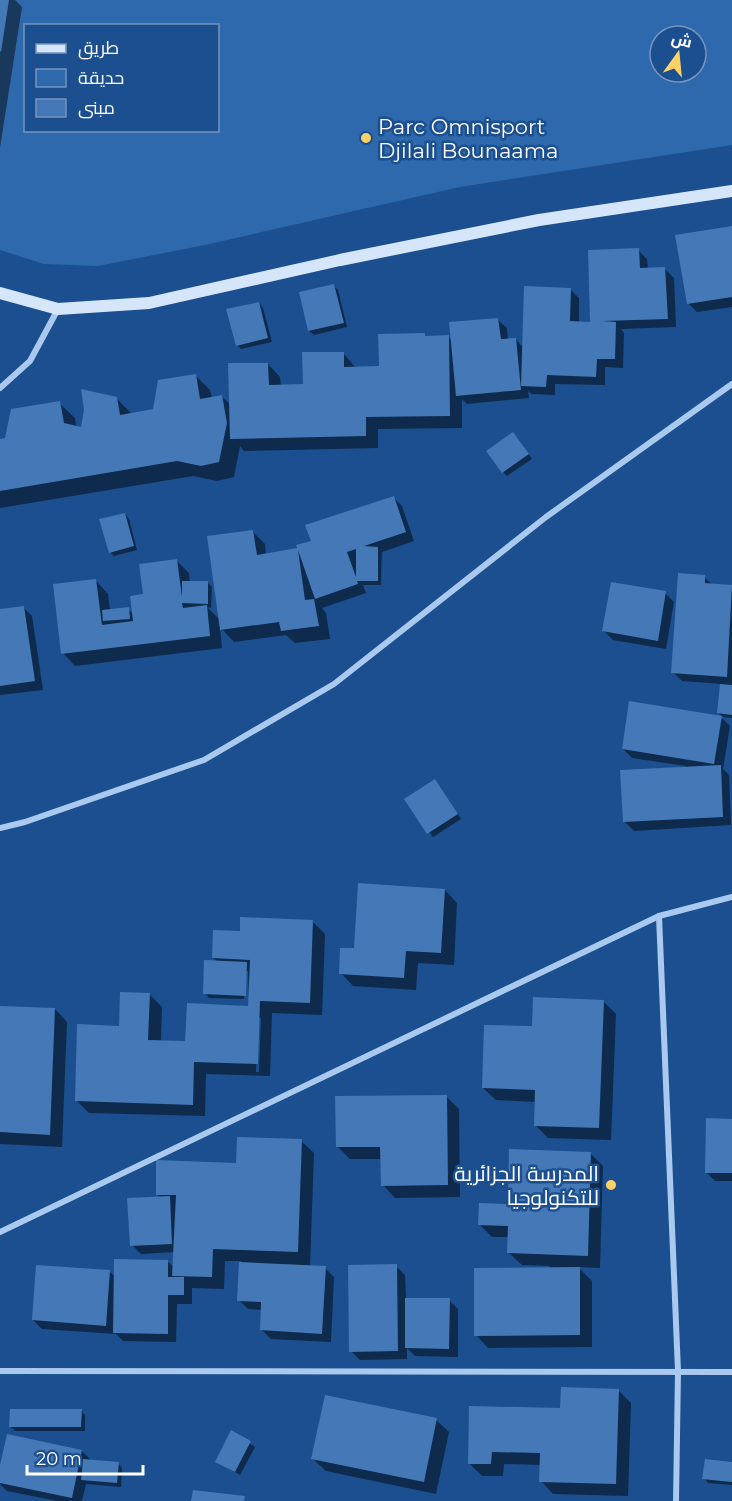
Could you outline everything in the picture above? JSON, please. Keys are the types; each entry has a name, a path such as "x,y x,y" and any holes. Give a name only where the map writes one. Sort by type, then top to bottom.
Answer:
{"street":[{"path":"0,293 58,309 149,303 340,260 539,220 732,191"},
{"path":"0,388 30,361 58,309"},
{"path":"0,828 24,822 204,760 334,684 546,517 732,384"},
{"path":"0,1232 659,916 732,897"},
{"path":"659,916 678,1371 676,1501"},
{"path":"0,1371 732,1372"}],"green space":[{"name":"Parc Omnisport Djilali Bounaama","path":"0,0 732,0 732,145 460,187 205,245 98,266 44,264 0,250"}],"building":[{"path":"0,0 9,0 1,52 0,51"},
{"path":"732,226 732,297 687,304 675,235"},
{"path":"639,248 640,268 665,267 668,319 603,321 616,322 615,359 597,359 596,377 547,375 546,387 521,386 524,286 571,288 570,321 590,322 588,250"},
{"path":"334,284 344,323 308,331 299,292"},
{"path":"259,302 268,338 236,346 226,309"},
{"path":"498,318 501,339 516,338 521,390 456,396 449,322"},
{"path":"425,333 425,336 449,335 450,416 366,417 366,436 230,439 228,363 268,363 269,385 303,384 302,352 344,352 344,367 379,366 378,334"},
{"path":"196,374 200,399 222,395 227,423 219,462 201,466 177,461 0,491 0,439 5,438 11,409 60,401 64,423 81,427 84,410 81,389 117,397 120,415 153,409 158,380"},
{"path":"513,432 529,454 502,473 486,451"},
{"path":"394,496 406,532 364,546 378,547 378,581 357,581 358,584 315,599 298,550 305,600 314,599 319,626 281,631 279,622 220,630 207,536 253,530 257,555 297,548 296,545 311,541 305,525","holes":["356,549 356,577 347,552"]},
{"path":"125,513 134,546 109,553 99,519"},
{"path":"177,559 182,597 182,581 208,581 208,604 182,603 183,608 207,605 210,636 61,654 53,584 96,579 102,625 133,621 130,596 143,594 139,564"},
{"path":"678,573 705,575 705,583 732,585 727,677 671,673"},
{"path":"611,582 666,591 658,641 602,631"},
{"path":"24,606 35,681 0,686 0,609"},
{"path":"129,607 130,619 103,621 102,610"},
{"path":"720,684 732,685 732,715 717,713"},
{"path":"629,701 722,716 714,764 622,749"},
{"path":"721,765 723,817 623,822 620,770"},
{"path":"435,779 458,814 427,834 404,799"},
{"path":"358,883 445,889 441,953 406,951 404,978 339,974 340,948 354,948"},
{"path":"240,917 313,920 310,1003 260,1001 258,1064 194,1062 193,1105 75,1101 77,1024 119,1026 120,992 150,993 148,1040 185,1041 187,1003 248,1006 250,960 212,958 213,930 240,931"},
{"path":"204,960 247,962 246,996 203,994"},
{"path":"533,997 604,1000 599,1128 534,1126 535,1090 482,1088 484,1025 532,1026"},
{"path":"0,1006 55,1008 50,1135 0,1132"},
{"path":"447,1095 448,1185 381,1186 380,1147 336,1147 335,1096"},
{"path":"706,1118 732,1119 732,1173 705,1173"},
{"path":"237,1137 302,1139 298,1252 213,1249 212,1277 172,1276 176,1195 156,1195 156,1160 236,1163"},
{"path":"509,1149 591,1152 588,1256 507,1253 508,1226 478,1225 479,1203 508,1204"},
{"path":"170,1196 172,1244 130,1246 127,1198"},
{"path":"114,1259 168,1260 168,1277 184,1277 184,1295 168,1295 168,1334 113,1333"},
{"path":"239,1262 326,1266 322,1334 260,1330 261,1302 237,1301"},
{"path":"397,1264 398,1351 349,1352 348,1265"},
{"path":"36,1265 110,1270 106,1326 32,1320"},
{"path":"580,1267 580,1335 474,1336 474,1268"},
{"path":"405,1298 450,1298 449,1349 405,1348"},
{"path":"561,1387 619,1389 616,1484 539,1482 540,1453 492,1452 491,1464 468,1464 469,1406 560,1408"},
{"path":"325,1395 437,1418 424,1482 311,1459"},
{"path":"10,1409 82,1409 81,1427 9,1427"},
{"path":"231,1430 251,1441 235,1472 215,1462"},
{"path":"7,1434 82,1450 72,1498 0,1483 0,1465"},
{"path":"83,1459 119,1462 117,1483 81,1480"},
{"path":"705,1459 732,1462 732,1482 702,1479"},
{"path":"193,1490 245,1496 244,1501 191,1501"}],"place":[{"name":"Parc Omnisport Djilali Bounaama","path":"366,138"},
{"name":"المدرسة الجزائرية للتكنولوجيا","path":"611,1185"}]}
